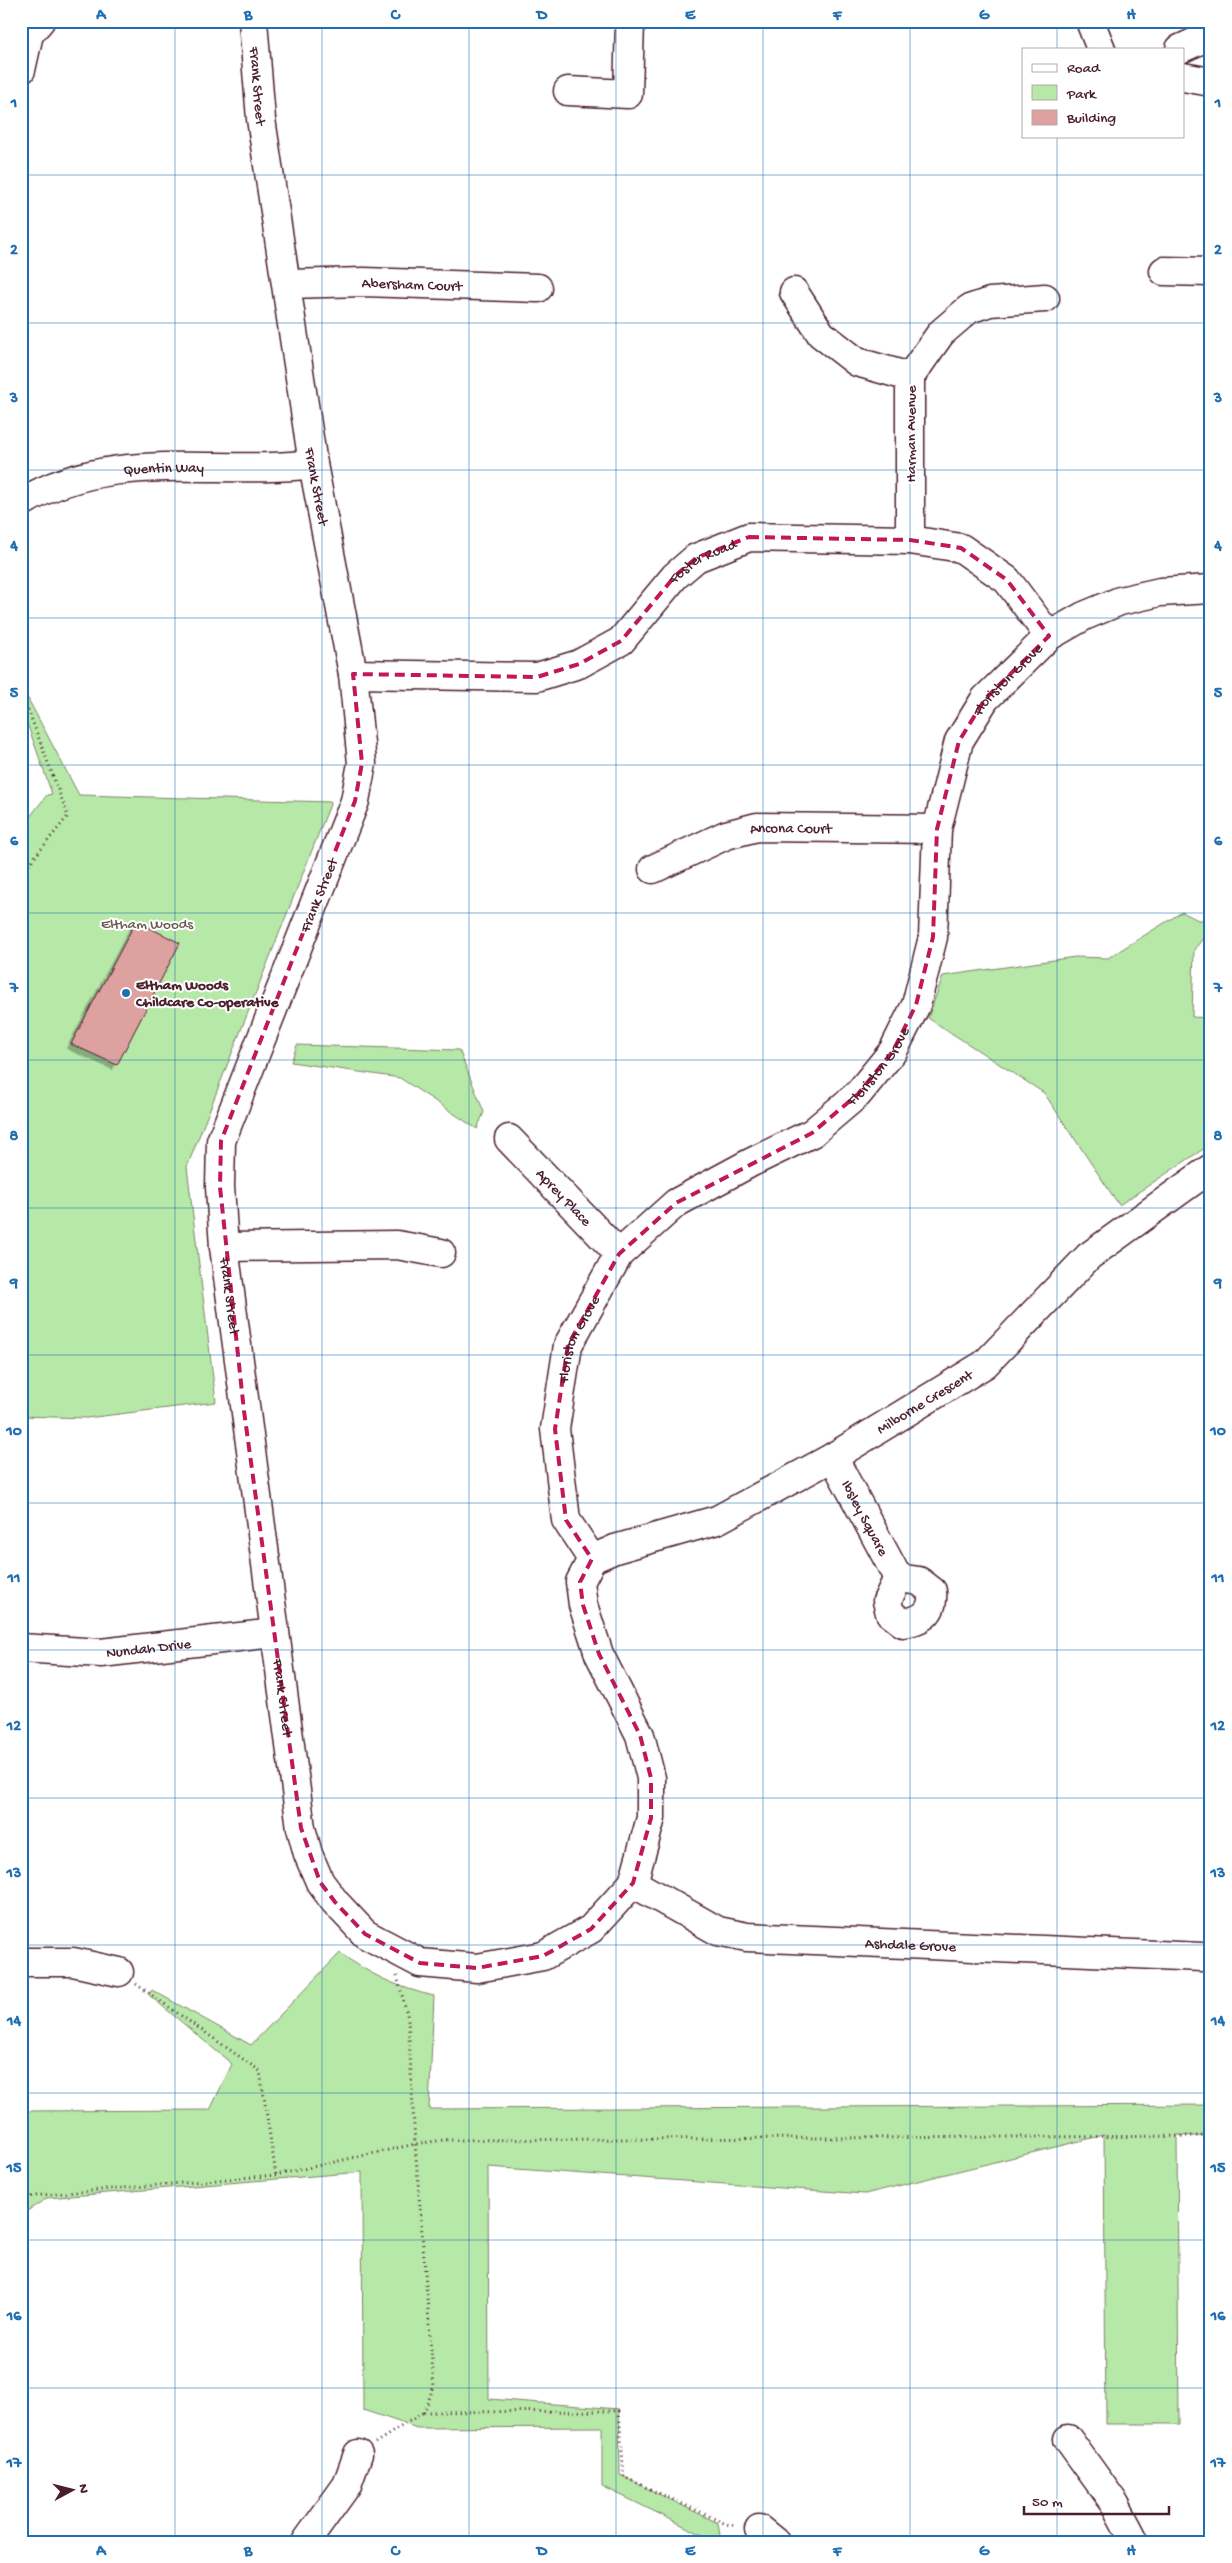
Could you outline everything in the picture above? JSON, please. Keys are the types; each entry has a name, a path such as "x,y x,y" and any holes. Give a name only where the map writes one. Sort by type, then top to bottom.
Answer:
{"street":[{"path":"21,70 29,34 40,21"},
{"name":"Frank Street","path":"253,21 261,119 313,464 353,674 362,763 355,801 221,1142 220,1187 224,1247 274,1633 301,1828 308,1854 320,1882 335,1902 365,1934 420,1963 477,1968 543,1956 591,1929 633,1883 650,1818 651,1778 640,1735 599,1654 583,1605 580,1582 592,1559"},
{"path":"568,91 628,94 630,21"},
{"path":"1090,21 1101,48"},
{"path":"1182,48 1211,35"},
{"path":"1184,77 1211,82"},
{"path":"1164,270 1211,272"},
{"name":"Abersham Court","path":"287,284 364,282 538,288"},
{"path":"794,292 821,334 857,362 910,377"},
{"name":"Harman Avenue","path":"910,540 910,377 941,333 969,309 990,302 1046,298"},
{"name":"Quentin Way","path":"21,503 87,475 140,467 281,468 313,464"},
{"name":"Foster Road","path":"353,674 537,677 579,664 621,641 675,576 696,558 749,537 910,540 961,548 1007,580 1049,636"},
{"name":"Floriston Grove","path":"592,1559 566,1520 555,1429 568,1345 619,1254 676,1203 812,1132 858,1094 893,1051 916,1005 933,936 937,830 959,741 985,699 1049,636 1084,616 1120,601 1160,592 1211,589"},
{"name":"Ancona Court","path":"653,869 726,835 757,827 937,830"},
{"name":"Aprey Place","path":"509,1138 619,1254"},
{"name":"Milborne Crescent","path":"592,1559 615,1549 717,1520 833,1457 985,1364 1089,1256 1211,1168"},
{"path":"224,1247 397,1245 441,1253"},
{"name":"Ibsley Square","path":"833,1457 898,1578"},
{"name":"Nundah Drive","path":"21,1648 101,1653 274,1633"},
{"name":"Ashdale Grove","path":"633,1883 718,1931 747,1938 1202,1957"},
{"path":"21,1962 73,1962 119,1972"},
{"path":"1068,2439 1116,2504 1135,2542"},
{"path":"306,2542 347,2485 358,2454"}],"path":[{"path":"21,690 68,816 21,874"},
{"path":"389,1947 408,2018 415,2144 434,2386 424,2412"},
{"path":"119,1972 260,2071 276,2175"},
{"path":"21,2198 276,2175 415,2144 444,2140 1211,2136"},
{"path":"358,2454 424,2412 619,2411 624,2477 726,2524 767,2535"}],"highlighted area":[{"path":"749,537 910,540 961,548 1007,580 1049,636 985,699 959,741 937,829 933,937 916,1005 893,1051 858,1094 812,1133 676,1203 619,1254 568,1345 555,1429 566,1520 592,1559 580,1582 583,1605 599,1654 640,1735 651,1778 651,1818 633,1883 591,1929 543,1956 477,1968 420,1963 365,1934 335,1902 320,1882 301,1828 244,1411 220,1187 221,1141 355,801 362,763 353,674 537,677 579,664 621,641 675,576 696,558"}],"green space":[{"name":"Eltham Woods","path":"21,694 26,695 79,795 331,802 187,1167 216,1402 87,1418 21,1416 21,828 47,795 52,794 21,706"},
{"path":"1182,912 1198,920 1211,920 1211,928 1194,950 1192,1017 1211,1018 1211,1144 1119,1205 1044,1093 928,1018 943,976 1075,957 1108,958"},
{"path":"297,1045 459,1050 484,1112 477,1129 400,1078 291,1062"},
{"path":"340,1953 384,1979 408,1989 434,1996 429,2109 1211,2105 1211,2137 1177,2135 1179,2424 1106,2424 1104,2135 865,2194 488,2167 489,2399 619,2409 620,2475 718,2523 721,2542 717,2542 602,2486 602,2427 417,2428 363,2410 362,2172 47,2198 21,2215 21,2111 210,2110 232,2064 149,1995 152,1990 251,2045"}],"building":[{"name":"Eltham Woods Childcare Co-operative","path":"136,921 180,943 117,1065 71,1044"}],"place":[{"name":"Eltham Woods Childcare Co-operative","path":"126,993"}]}
